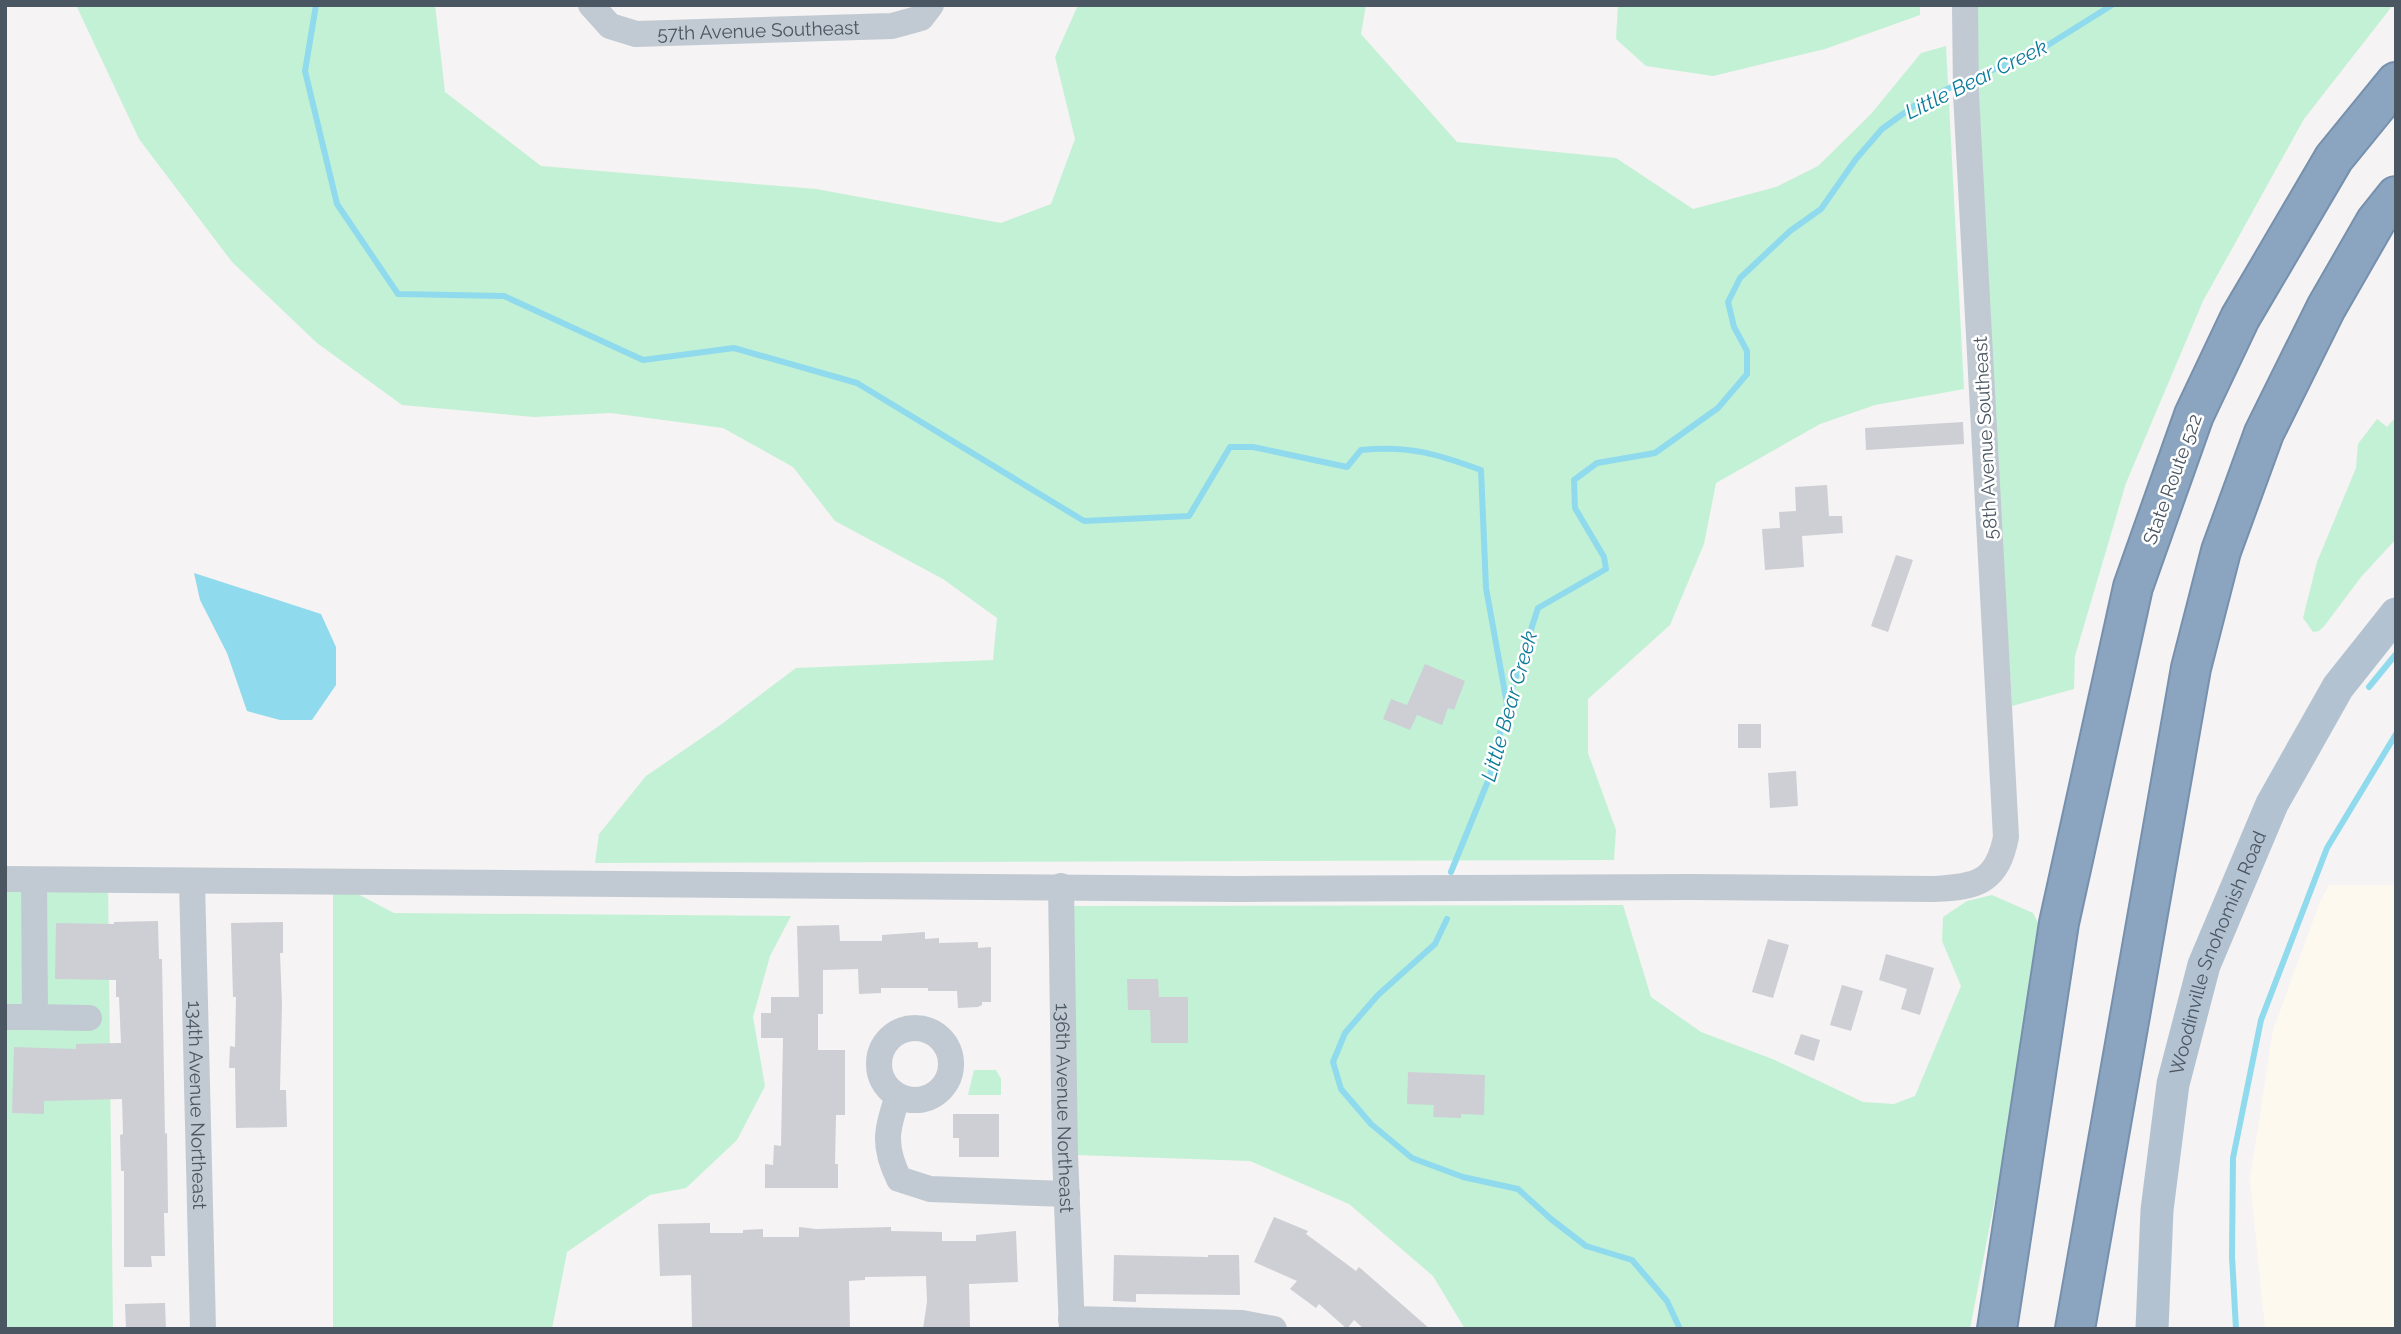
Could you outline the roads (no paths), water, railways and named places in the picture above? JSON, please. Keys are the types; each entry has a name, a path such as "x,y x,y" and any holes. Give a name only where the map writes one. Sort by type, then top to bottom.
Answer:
{"highway":[{"name":"State Route 522","path":"1997,1329 2059,923 2133,587 2194,415 2240,318 2334,158 2396,82"},
{"path":"2075,1329 2191,668 2221,551 2264,433 2326,308 2376,221 2396,196"}],"main road":[{"name":"Woodinville Snohomish Road","path":"2152,1329 2157,1210 2173,1084 2204,965 2272,804 2338,687 2396,614"}],"street":[{"name":"57th Avenue Southeast","path":"591,5 610,26 635,34 892,26 921,18 931,5"},
{"name":"58th Avenue Southeast","path":"1061,886 1239,889 1934,889 1957,888 1979,882 1996,869 2002,857 2006,837 1966,94 1965,5"},
{"path":"5,879 1061,886"},
{"path":"34,880 35,1017"},
{"name":"134th Avenue Northeast","path":"192,881 203,1329"},
{"name":"136th Avenue Northeast","path":"1061,886 1072,1324"},
{"path":"5,1017 89,1018"},
{"path":"898,1096 888,1124 887,1144 899,1179 930,1189 1067,1194"},
{"path":"1072,1324 1242,1324 1273,1329"}],"water":[{"path":"194,573 321,614 336,647 336,685 312,720 280,720 247,711 227,653 200,600"}],"waterway":[{"path":"316,5 305,71 337,204 398,294 504,296 643,360 734,348 857,383 1084,521 1189,516 1230,447 1253,447 1347,467 1361,450 1408,450 1436,455 1481,470 1486,588 1507,704"},
{"name":"Little Bear Creek","path":"1971,78 2032,55 2112,5"},
{"name":"Little Bear Creek","path":"1451,872 1490,776 1507,704 1538,608 1606,569 1604,557 1575,508 1574,480 1597,463 1655,453 1718,408 1747,374 1747,351 1734,327 1728,302 1740,278 1790,231 1821,209 1856,159 1882,129 1918,103 1958,84"},
{"path":"2369,687 2396,654"},
{"path":"2236,1329 2232,1256 2233,1158 2261,1020 2327,848 2396,734"},
{"name":"Little Bear Creek","path":"1447,919 1435,944 1378,995 1345,1033 1333,1062 1341,1089 1371,1124 1412,1158 1463,1177 1518,1189 1586,1246 1632,1260 1667,1301 1680,1329"}]}
